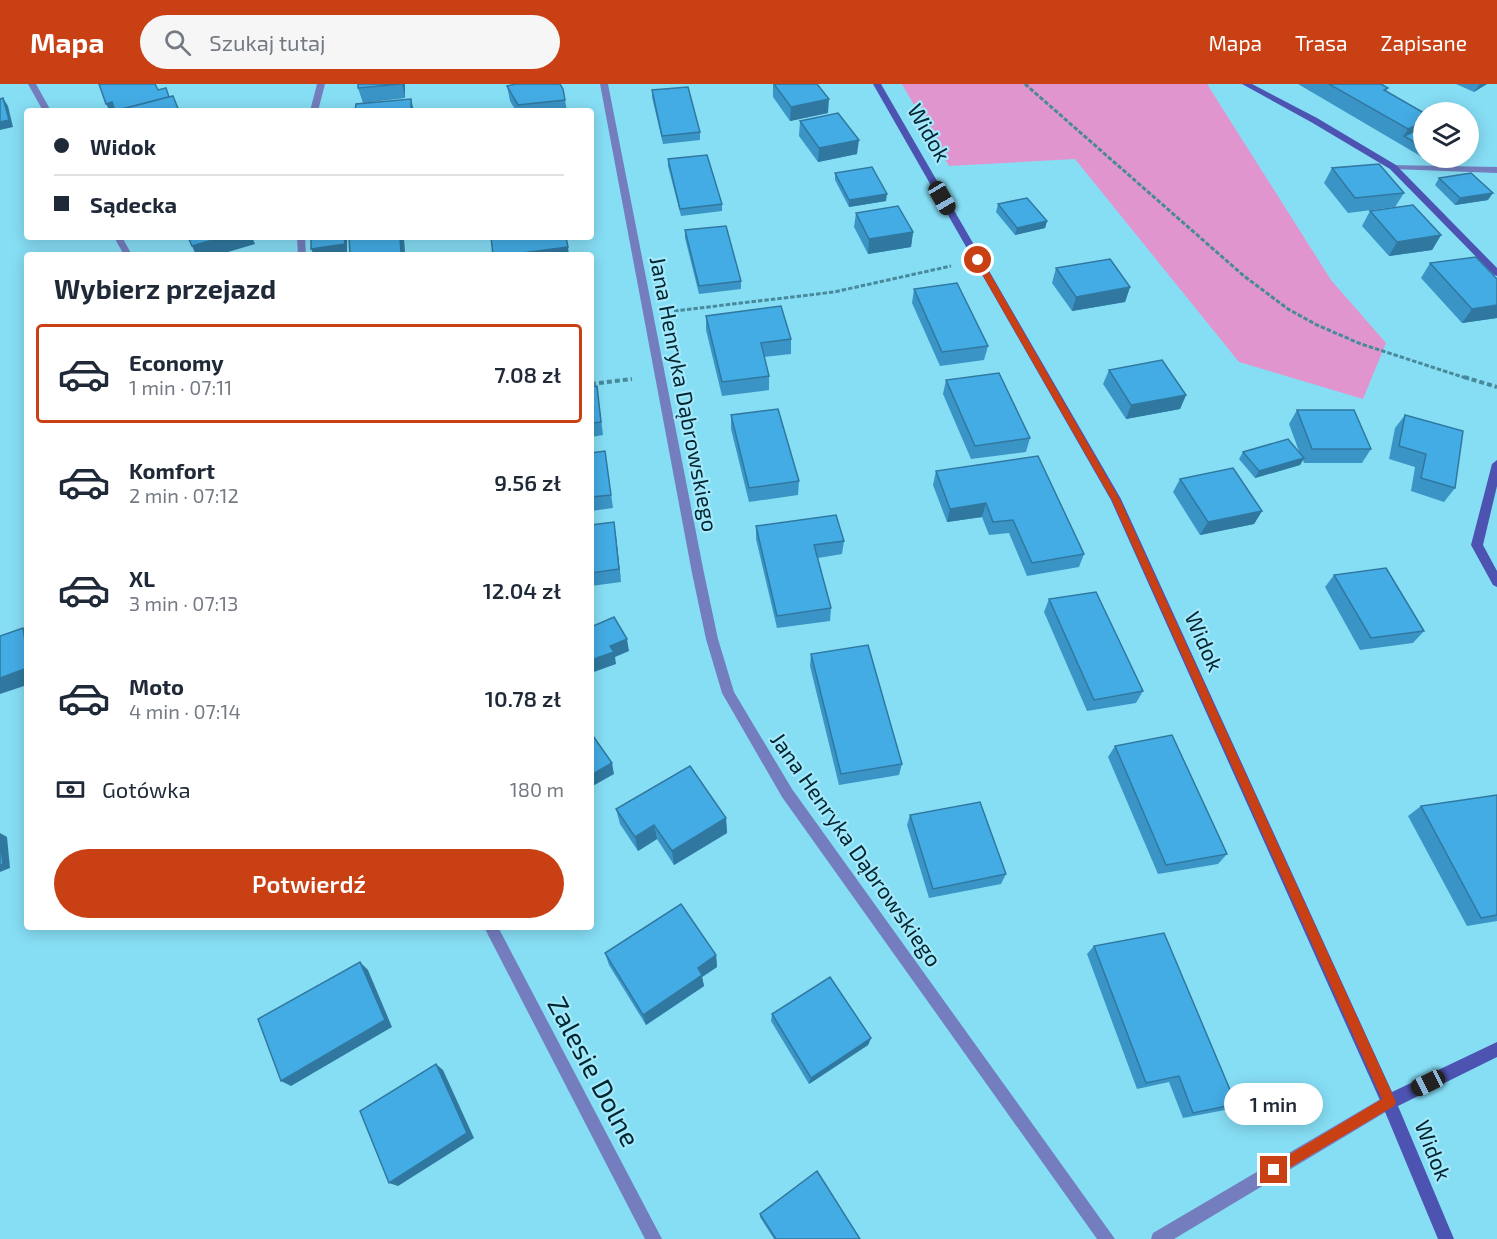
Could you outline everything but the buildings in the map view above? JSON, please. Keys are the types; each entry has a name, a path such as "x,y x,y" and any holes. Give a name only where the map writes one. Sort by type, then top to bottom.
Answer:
{"street":[{"path":"32,84 45,108"},
{"path":"315,108 321,84"},
{"name":"Jana Henryka Dąbrowskiego","path":"604,84 712,639 728,693 787,793 1107,1239"},
{"name":"Widok","path":"877,84 1116,500 1389,1102 1446,1239"},
{"path":"1246,84 1314,120 1393,167 1497,273"},
{"path":"1393,167 1497,170"},
{"path":"1497,464 1477,545 1497,582"},
{"name":"Zalesie Dolne","path":"493,930 654,1239"},
{"path":"1159,1239 1389,1102 1497,1049"}],"path":[{"path":"1025,84 1236,269 1279,303 1314,324 1357,342 1409,361 1497,387"},
{"path":"648,314 834,292 978,260"},
{"path":"594,384 659,376"}],"shaded area":[{"path":"902,84 1207,84 1331,280 1386,343 1363,399 1239,362 1075,159 949,166"}],"route":[{"path":"978,260 1116,500 1389,1102 1274,1170"}]}
